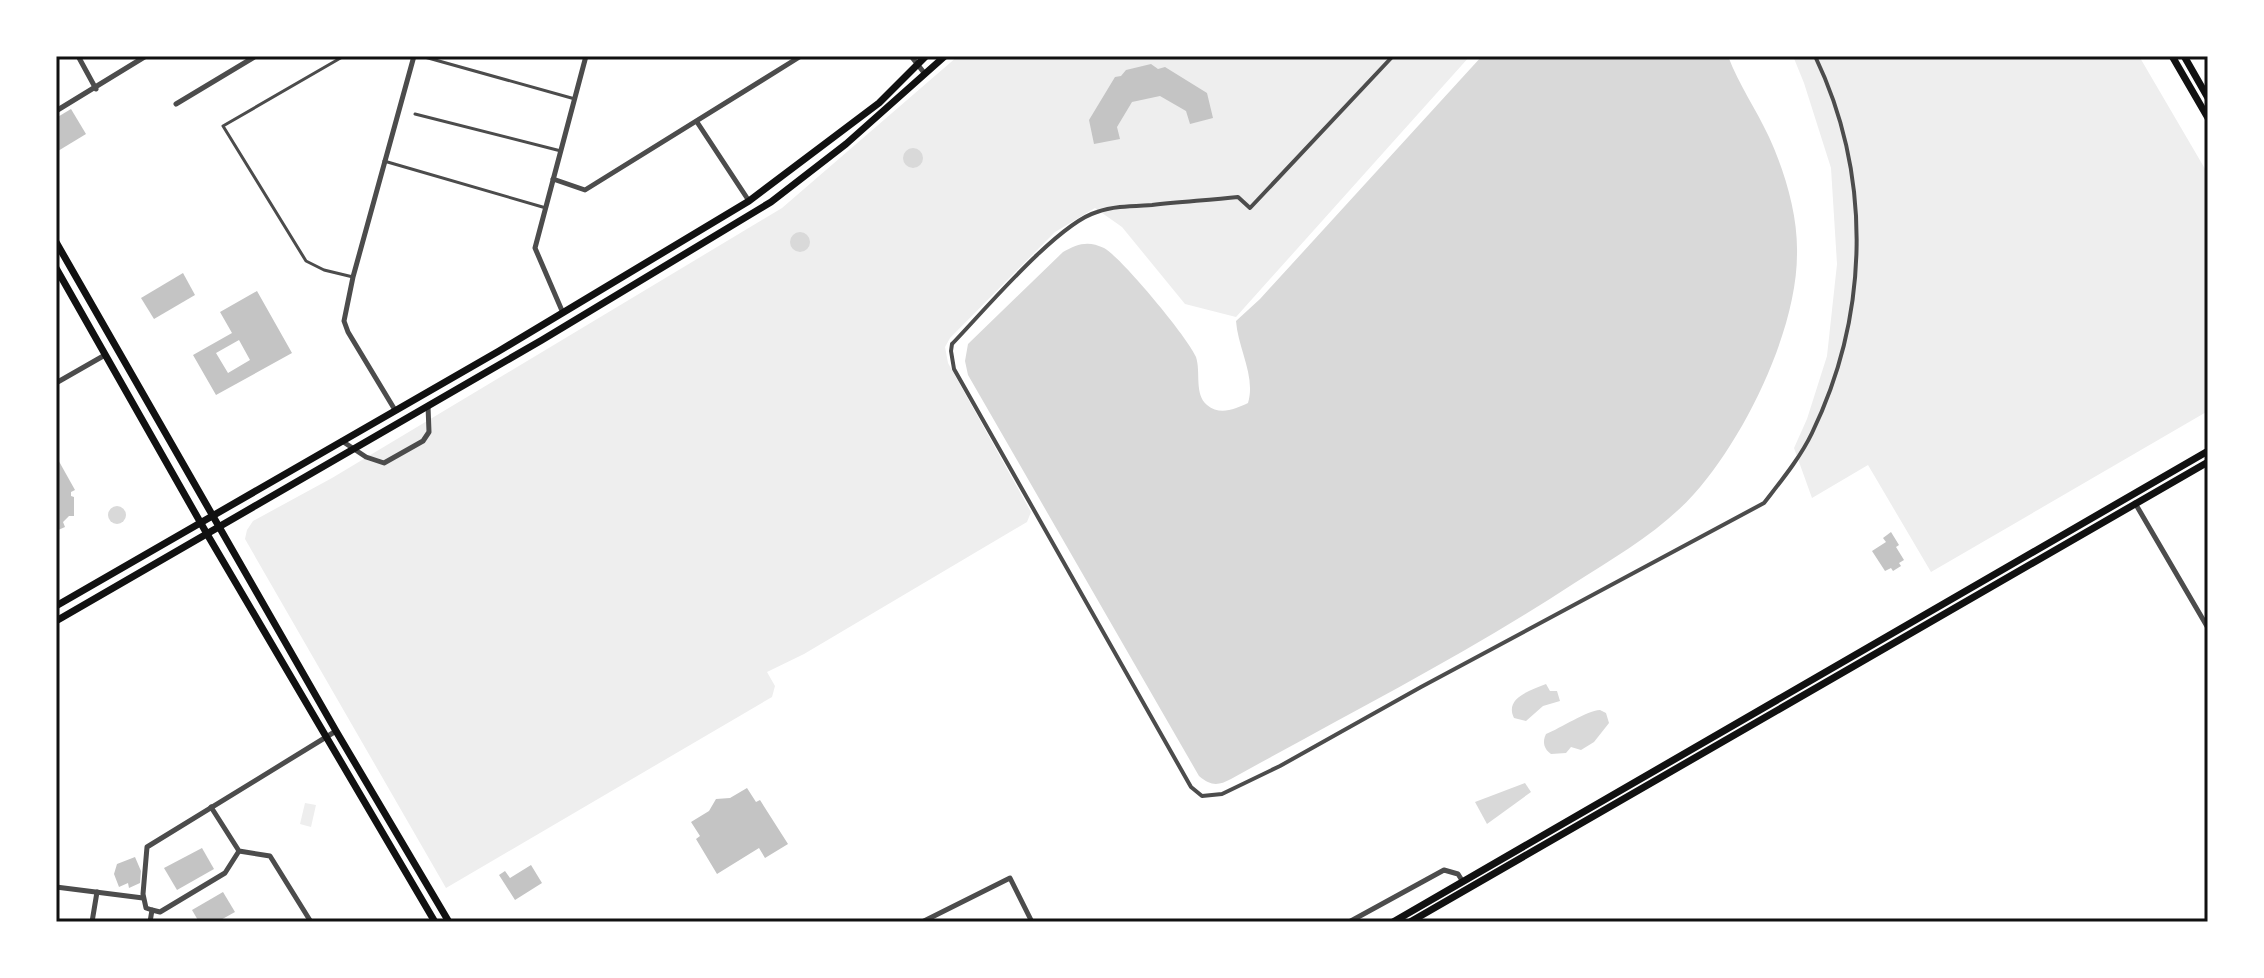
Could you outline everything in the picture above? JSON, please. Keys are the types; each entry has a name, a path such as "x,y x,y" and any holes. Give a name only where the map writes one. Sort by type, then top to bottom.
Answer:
{"main road":[{"path":"56,606 563,313 749,201 879,103 926,56"},
{"path":"56,621 428,406 771,202 826,161 945,56"},
{"path":"2172,56 2208,118"},
{"path":"2184,56 2208,98"},
{"path":"56,242 449,922"},
{"path":"56,268 207,534 435,922"},
{"path":"1410,922 1511,859 2208,451"},
{"path":"1875,648 2208,462"},
{"path":"1393,922 1511,859"}],"street":[{"path":"78,56 96,89"},
{"path":"56,111 146,56"},
{"path":"176,104 256,56"},
{"path":"395,410 344,321 353,277 414,56"},
{"path":"563,313 535,248 586,56"},
{"path":"553,179 585,190 801,56"},
{"path":"911,56 925,74"},
{"path":"1393,56 1250,208 1238,197 1121,207 1085,217 1060,234 952,344 954,369 1001,456 1191,787 1202,796 1222,794 1280,766 1764,503 1811,435 1831,390 1854,290 1857,222 1851,170 1833,94 1815,56"},
{"path":"697,122 749,201"},
{"path":"56,383 106,354"},
{"path":"341,440 366,457 384,463 423,441 429,432 428,406"},
{"path":"2131,495 2208,628"},
{"path":"239,851 225,873 160,912 146,908 143,898 147,847 336,731"},
{"path":"211,807 239,851 270,856 311,922"},
{"path":"1349,922 1444,870 1458,874 1463,882"},
{"path":"922,922 1010,878 1032,922"},
{"path":"56,887 143,898"},
{"path":"92,922 97,892"},
{"path":"150,922 152,910"}],"lane":[{"path":"344,56 223,126 306,261 324,270 353,277"},
{"path":"421,56 575,99"},
{"path":"415,114 561,151"},
{"path":"384,161 546,208"}],"shaded area":[{"path":"958,56 1470,56 1236,317 1185,304 1122,227 1095,208 1055,232 950,338 945,347 948,363 1031,512 1027,522 804,654 767,672 775,686 772,697 446,888 245,539 247,530 253,521 332,478 782,208"},
{"path":"1482,56 1728,56 1775,150 1793,209 1797,239 1795,284 1778,348 1765,381 1732,443 1694,494 1652,532 1447,660 1231,779 1218,784 1207,782 1199,776 968,375 965,361 968,344 1063,252 1078,245 1093,244 1104,248 1125,266 1191,348 1196,357 1200,395 1207,405 1222,411 1248,403 1250,383 1236,321 1260,299"},
{"path":"1793,56 2139,56 2208,174 2208,411 1931,572 1868,465 1812,498 1794,448 1807,419 1827,356 1837,264 1831,168"},
{"path":"909,148 917,148 923,158 917,168 909,168 903,162 903,154"},
{"path":"796,232 804,232 810,242 804,252 796,252 790,246 790,238"},
{"path":"117,506 126,515 117,524 108,515"},
{"path":"1546,684 1550,691 1557,691 1560,701 1543,706 1526,721 1514,718 1512,711 1516,700"},
{"path":"1600,710 1606,713 1609,723 1594,742 1581,750 1571,747 1566,753 1551,754 1547,750 1544,743 1546,734"},
{"path":"1525,783 1531,792 1487,824 1475,802"},
{"path":"305,803 316,805 311,827 300,824"}],"building":[{"path":"1151,64 1158,69 1165,67 1207,93 1213,118 1190,124 1186,111 1160,96 1132,102 1117,127 1120,139 1094,144 1089,120 1115,77 1126,70"},
{"path":"71,109 86,134 58,151 56,118"},
{"path":"183,273 195,295 154,319 141,298"},
{"path":"257,291 292,353 216,395 193,355 232,333 220,312","holes":["239,340 250,360 228,373 216,353"]},
{"path":"56,456 75,490 71,492 74,516 69,516 63,522 65,527 56,531"},
{"path":"1891,532 1904,560 1893,571 1891,568 1885,571 1872,551 1886,542 1883,538"},
{"path":"747,788 756,802 760,800 788,844 765,858 759,848 717,874 696,839 700,836 691,822 709,811 716,799 730,798"},
{"path":"202,848 214,869 177,890 164,868"},
{"path":"135,857 141,871 140,883 129,888 128,883 119,887 114,874 117,864"},
{"path":"531,865 542,883 515,900 499,875 505,871 510,878"},
{"path":"223,892 235,912 217,922 199,922 192,910"}]}
